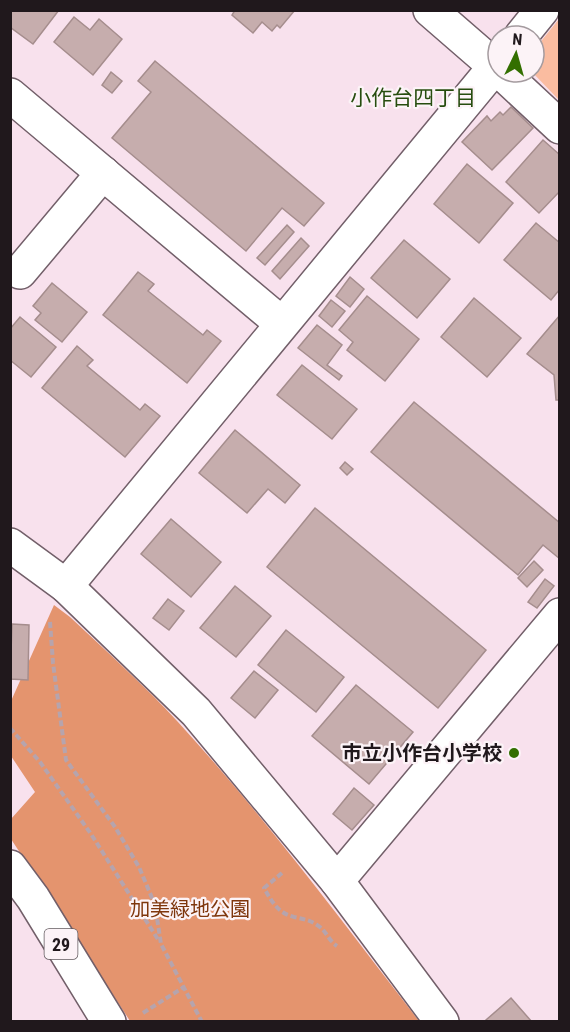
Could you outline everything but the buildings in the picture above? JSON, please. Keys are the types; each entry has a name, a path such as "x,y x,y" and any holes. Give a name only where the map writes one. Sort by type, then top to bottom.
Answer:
{"street":[{"path":"430,10 486,58"},
{"path":"531,24 542,10"},
{"path":"66,586 281,324 486,82"},
{"path":"515,84 560,127"},
{"path":"10,95 281,324"},
{"path":"20,272 103,173"},
{"path":"10,545 66,586 196,712 337,881 442,1022"},
{"path":"337,881 560,615"},
{"name":"29","path":"10,867 124,1019"}],"path":[{"path":"66,586 49,604 53,663 66,760 115,827 139,867 155,905 161,944"},
{"path":"10,728 40,762 92,834 161,944 202,1022"},
{"path":"124,1019 184,987"}],"shaded area":[{"path":"559,19 559,100 544,84 546,84 546,35"}],"green space":[{"name":"加美緑地公園","path":"54,605 70,617 139,682 210,758 302,869 419,1021 130,1021 11,839 11,819 35,792 11,756 11,701"}],"place":[{"name":"市立小作台小学校","path":"514,753"}],"district":[{"name":"小作台四丁目","path":"413,98"}]}
